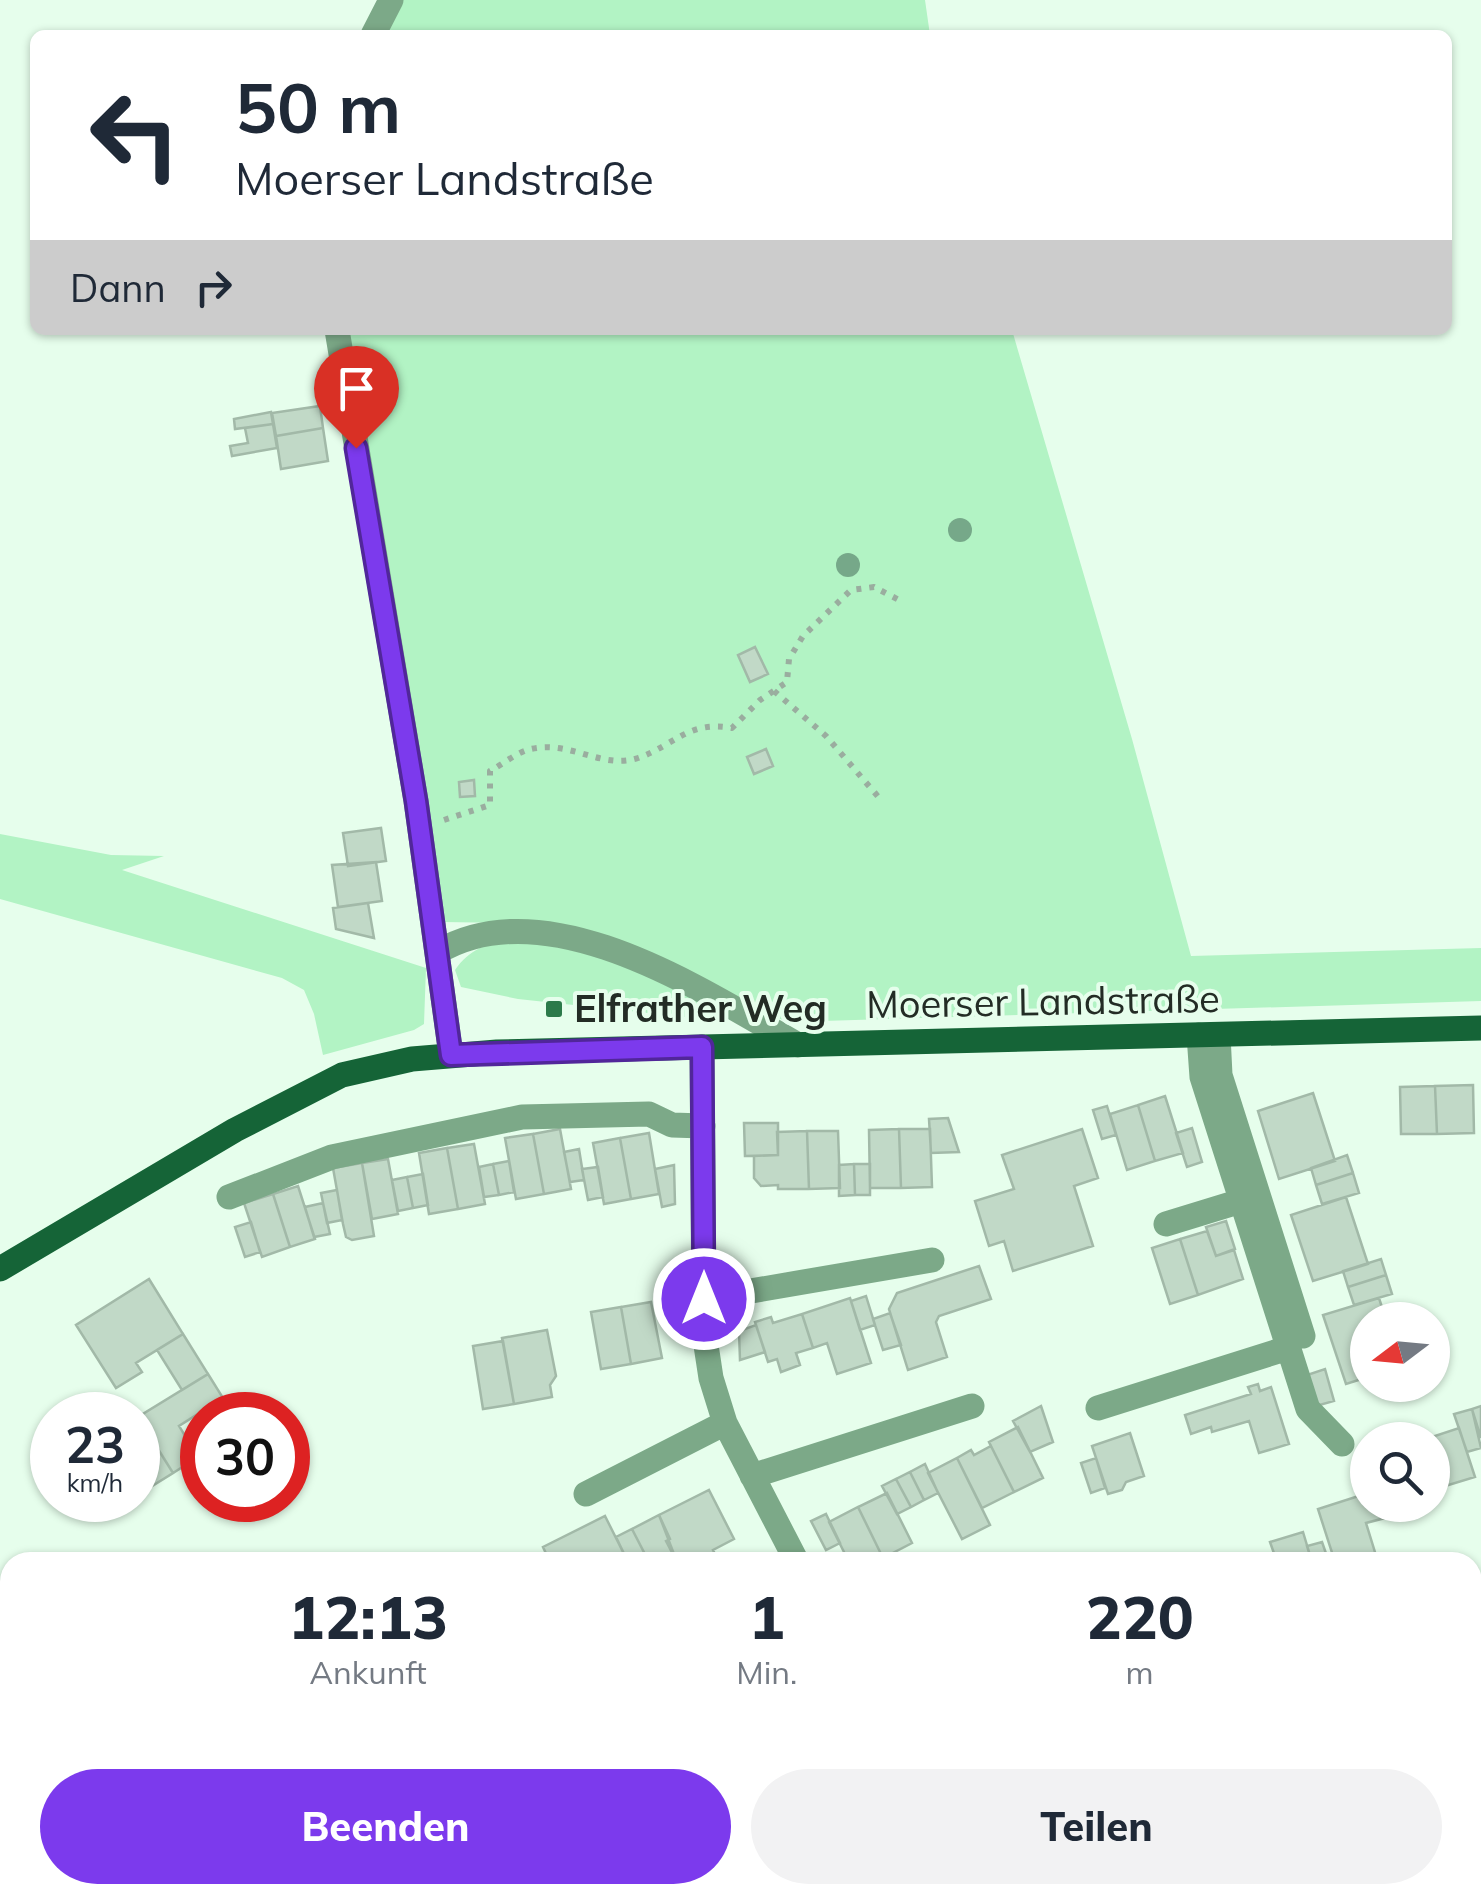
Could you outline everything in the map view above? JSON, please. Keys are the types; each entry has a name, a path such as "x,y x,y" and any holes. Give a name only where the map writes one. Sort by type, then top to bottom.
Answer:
{"main road":[{"name":"Moerser Landstraße","path":"0,1268 311,1089 379,1065 451,1055 1481,1028"}],"street":[{"path":"376,30 391,0"},
{"path":"338,335 420,828 451,1055"},
{"path":"438,952 483,932 548,933 675,974 798,1046"},
{"path":"1209,1035 1202,1077 1241,1201 1296,1342"},
{"path":"1209,1035 1296,1342 1308,1409 1342,1444"},
{"path":"702,1047 704,1332 711,1378 725,1423 792,1552"},
{"path":"229,1197 359,1150 522,1116 649,1114 672,1125 703,1126"},
{"path":"1166,1224 1241,1201"},
{"path":"704,1299 932,1260"},
{"path":"1098,1408 1296,1342"},
{"path":"752,1476 972,1406"},
{"path":"586,1494 725,1423"}],"path":[{"path":"420,828 490,804 490,772 528,750 558,746 616,762 638,758 686,731 714,725 732,728 760,700 787,682 789,659 803,636 850,590 874,586 901,601"},
{"path":"774,691 826,736 881,800"}],"green space":[{"path":"399,0 925,0 929,30 384,30"},
{"path":"346,335 1013,335 1191,956 1481,948 1481,1001 789,1022 508,923 443,922"},
{"path":"0,834 111,855 164,856 122,870 426,968 424,1024 323,1055 304,990 282,978 0,899"},
{"path":"517,937 620,962 725,1015 722,1021 518,999 461,987 455,970 468,956 490,944"}],"building":[{"path":"320,406 323,428 276,436 272,413"},
{"path":"271,412 273,424 235,429 234,419"},
{"path":"273,424 277,448 232,456 230,446 248,443 245,428"},
{"path":"323,428 328,461 281,469 276,436"},
{"path":"755,647 768,674 750,682 738,655"},
{"path":"766,749 773,766 754,774 747,757"},
{"path":"474,780 475,796 460,797 459,782"},
{"path":"381,828 386,861 348,866 343,833"},
{"path":"376,862 382,901 338,907 332,865"},
{"path":"368,903 374,938 336,929 333,908"},
{"path":"1473,1085 1474,1133 1437,1134 1435,1086"},
{"path":"1435,1086 1437,1134 1401,1134 1400,1087"},
{"path":"1313,1093 1335,1161 1279,1179 1258,1111"},
{"path":"1165,1096 1183,1153 1155,1161 1138,1105"},
{"path":"1138,1105 1155,1161 1127,1170 1110,1114"},
{"path":"1107,1106 1116,1135 1102,1139 1093,1110"},
{"path":"948,1118 959,1152 931,1153 929,1119"},
{"path":"744,1123 778,1123 778,1155 745,1156"},
{"path":"1192,1128 1202,1162 1187,1167 1176,1133"},
{"path":"560,1129 571,1189 544,1194 533,1134"},
{"path":"899,1129 901,1188 870,1188 869,1130"},
{"path":"899,1129 930,1129 932,1187 901,1188"},
{"path":"1082,1129 1098,1178 1074,1186 1093,1246 1013,1271 1004,1241 989,1246 975,1201 1014,1189 1002,1155"},
{"path":"807,1131 838,1131 840,1188 809,1189"},
{"path":"807,1131 809,1189 761,1186 754,1178 754,1156 778,1155 777,1132"},
{"path":"649,1133 659,1194 631,1199 620,1138"},
{"path":"533,1134 544,1194 516,1199 505,1138"},
{"path":"620,1138 631,1199 604,1204 593,1143"},
{"path":"474,1144 485,1204 458,1209 447,1148"},
{"path":"447,1148 458,1209 429,1214 419,1153"},
{"path":"579,1149 584,1180 570,1182 564,1152"},
{"path":"1347,1155 1353,1173 1316,1185 1311,1168"},
{"path":"388,1159 398,1214 372,1219 362,1163"},
{"path":"509,1161 514,1192 499,1195 493,1164"},
{"path":"362,1163 374,1236 352,1240 346,1237 333,1168"},
{"path":"493,1164 499,1195 484,1197 479,1167"},
{"path":"854,1164 870,1164 870,1195 855,1195"},
{"path":"854,1164 855,1195 839,1196 839,1165"},
{"path":"674,1165 675,1204 662,1207 655,1169"},
{"path":"598,1167 603,1197 588,1200 582,1169"},
{"path":"1353,1173 1359,1193 1322,1204 1316,1185"},
{"path":"423,1174 428,1205 413,1208 407,1177"},
{"path":"407,1177 413,1208 398,1211 392,1180"},
{"path":"298,1186 315,1239 290,1247 273,1194"},
{"path":"337,1190 342,1220 327,1223 321,1193"},
{"path":"273,1194 290,1247 262,1257 244,1203"},
{"path":"1346,1197 1368,1264 1313,1281 1291,1215"},
{"path":"323,1203 330,1234 314,1237 305,1207"},
{"path":"1226,1221 1235,1249 1216,1256 1206,1227"},
{"path":"251,1222 260,1252 245,1257 235,1227"},
{"path":"1207,1231 1216,1256 1234,1250 1243,1279 1198,1295 1180,1239"},
{"path":"1180,1239 1198,1295 1170,1304 1152,1248"},
{"path":"1381,1259 1386,1275 1348,1287 1343,1271"},
{"path":"979,1266 991,1299 939,1316 936,1322 947,1357 908,1370 889,1309 897,1293"},
{"path":"1386,1275 1392,1294 1353,1302 1348,1287"},
{"path":"149,1279 183,1334 136,1363 142,1372 116,1388 76,1325"},
{"path":"866,1296 875,1325 860,1330 851,1301"},
{"path":"850,1298 871,1363 837,1374 827,1343 813,1348 802,1314"},
{"path":"651,1302 662,1358 631,1364 621,1307"},
{"path":"621,1307 631,1364 601,1369 591,1312"},
{"path":"1350,1307 1350,1383 1346,1384 1323,1315"},
{"path":"890,1313 901,1345 883,1350 873,1319"},
{"path":"802,1314 813,1348 796,1353 800,1365 781,1372 777,1359 768,1362 755,1322 771,1317 773,1323"},
{"path":"756,1325 765,1352 740,1360 739,1331"},
{"path":"547,1330 556,1376 550,1385 552,1397 514,1404 502,1338"},
{"path":"183,1334 208,1374 182,1390 157,1350"},
{"path":"503,1341 514,1404 483,1409 473,1346"},
{"path":"1325,1369 1334,1401 1316,1406 1307,1375"},
{"path":"208,1374 219,1392 180,1392 180,1469 173,1473 160,1452 160,1403"},
{"path":"1258,1384 1260,1391 1271,1387 1289,1444 1259,1453 1249,1421 1191,1434 1185,1415 1251,1394 1248,1387"},
{"path":"1041,1406 1053,1442 1030,1452 1013,1421"},
{"path":"1481,1406 1481,1438 1472,1409"},
{"path":"1472,1409 1481,1448 1467,1452 1454,1414"},
{"path":"1018,1427 1043,1478 1014,1492 989,1442"},
{"path":"1459,1428 1475,1477 1450,1485 1450,1431"},
{"path":"1130,1433 1144,1476 1108,1494 1092,1446"},
{"path":"991,1446 1014,1492 982,1508 957,1458"},
{"path":"160,1452 173,1473 160,1481"},
{"path":"957,1458 990,1525 962,1539 928,1473"},
{"path":"1096,1458 1105,1488 1091,1493 1081,1463"},
{"path":"925,1464 938,1493 924,1500 910,1472"},
{"path":"910,1472 924,1500 911,1507 896,1479"},
{"path":"896,1479 911,1507 897,1514 882,1486"},
{"path":"709,1490 734,1539 714,1552 673,1552 659,1515"},
{"path":"887,1493 912,1543 895,1552 880,1552 858,1507"},
{"path":"1350,1499 1350,1522 1370,1522 1366,1523 1375,1552 1332,1552 1318,1509"},
{"path":"858,1507 880,1552 844,1552 829,1522"},
{"path":"826,1514 840,1543 826,1550 811,1521"},
{"path":"659,1515 672,1552 644,1552 632,1529"},
{"path":"605,1516 623,1552 545,1552 543,1547"},
{"path":"632,1529 644,1552 623,1552 616,1537"},
{"path":"1303,1532 1309,1552 1274,1552 1270,1542"},
{"path":"1322,1542 1326,1552 1309,1552 1307,1546"}],"place":[{"name":"Elfrather Weg","path":"554,1009"}],"route":[{"path":"356,448 416,801 451,1055 702,1047 704,1299"}]}
